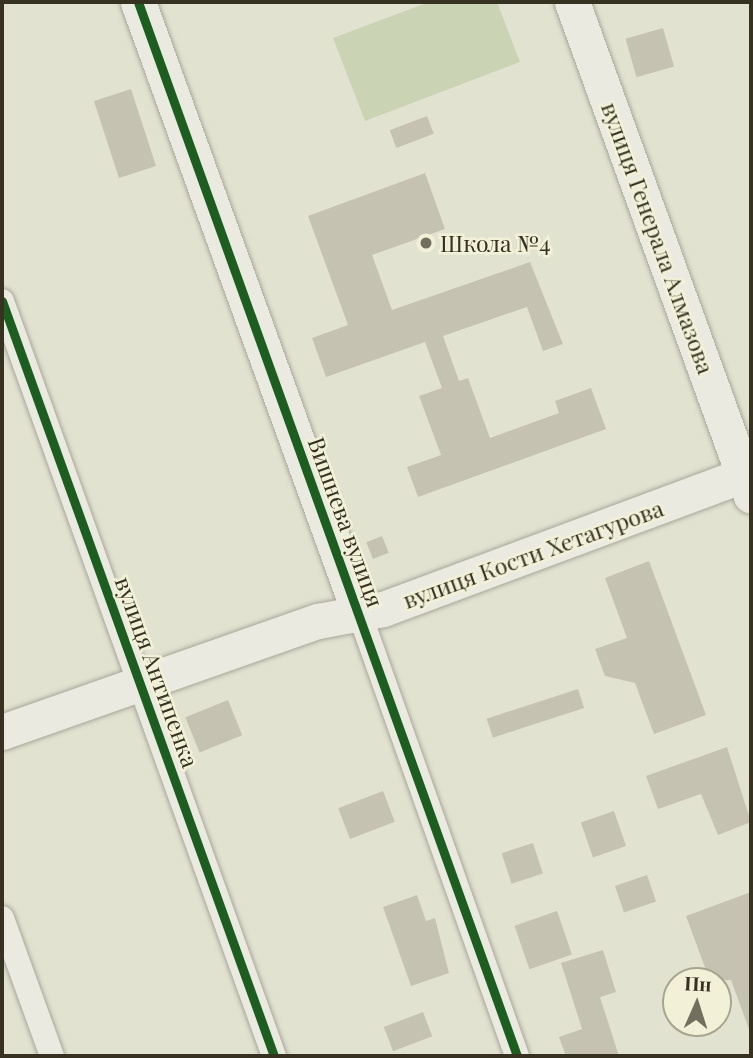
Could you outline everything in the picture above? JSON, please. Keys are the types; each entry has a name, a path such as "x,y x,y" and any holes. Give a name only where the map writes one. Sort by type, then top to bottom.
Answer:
{"street":[{"name":"Вишнева вулиця","path":"138,2 517,1056"},
{"name":"вулиця Генерала Алмазова","path":"572,2 749,481"},
{"name":"вулиця Антипенка","path":"2,301 274,1056"},
{"name":"вулиця Кости Хетагурова","path":"2,732 318,621 360,615 749,481"},
{"path":"2,918 52,1056"}],"green space":[{"path":"429,2 497,2 520,62 365,121 333,38"}],"building":[{"path":"663,28 674,66 637,77 626,39"},
{"path":"131,89 156,166 119,178 94,101"},
{"path":"427,116 434,134 396,148 390,130"},
{"path":"425,173 445,229 372,255 392,310 530,262 563,344 543,351 527,307 443,336 459,381 468,378 490,438 559,413 555,401 591,388 606,429 418,497 407,467 441,455 419,396 442,388 425,342 326,377 312,338 348,325 308,216"},
{"path":"382,536 389,553 373,559 366,542"},
{"path":"649,561 706,715 654,734 635,683 605,676 595,649 627,638 605,578"},
{"path":"578,689 584,708 493,738 487,719"},
{"path":"228,700 242,735 200,752 185,717"},
{"path":"727,747 751,822 718,835 701,794 658,809 646,776"},
{"path":"383,791 395,822 350,839 338,808"},
{"path":"614,811 626,846 593,857 581,822"},
{"path":"533,843 543,873 512,884 502,853"},
{"path":"647,875 656,901 624,913 615,886"},
{"path":"751,892 751,1029 732,983 732,967 705,967 686,916"},
{"path":"417,895 426,921 435,918 449,973 411,986 383,907"},
{"path":"557,911 572,954 529,969 514,926"},
{"path":"603,950 616,992 600,997 619,1056 566,1056 559,1037 582,1029 561,963"},
{"path":"423,1012 432,1036 393,1051 384,1027"}],"cycle path":[{"path":"138,2 517,1056"},
{"path":"2,301 274,1056"}],"place":[{"name":"Школа №4","path":"426,243"}]}
